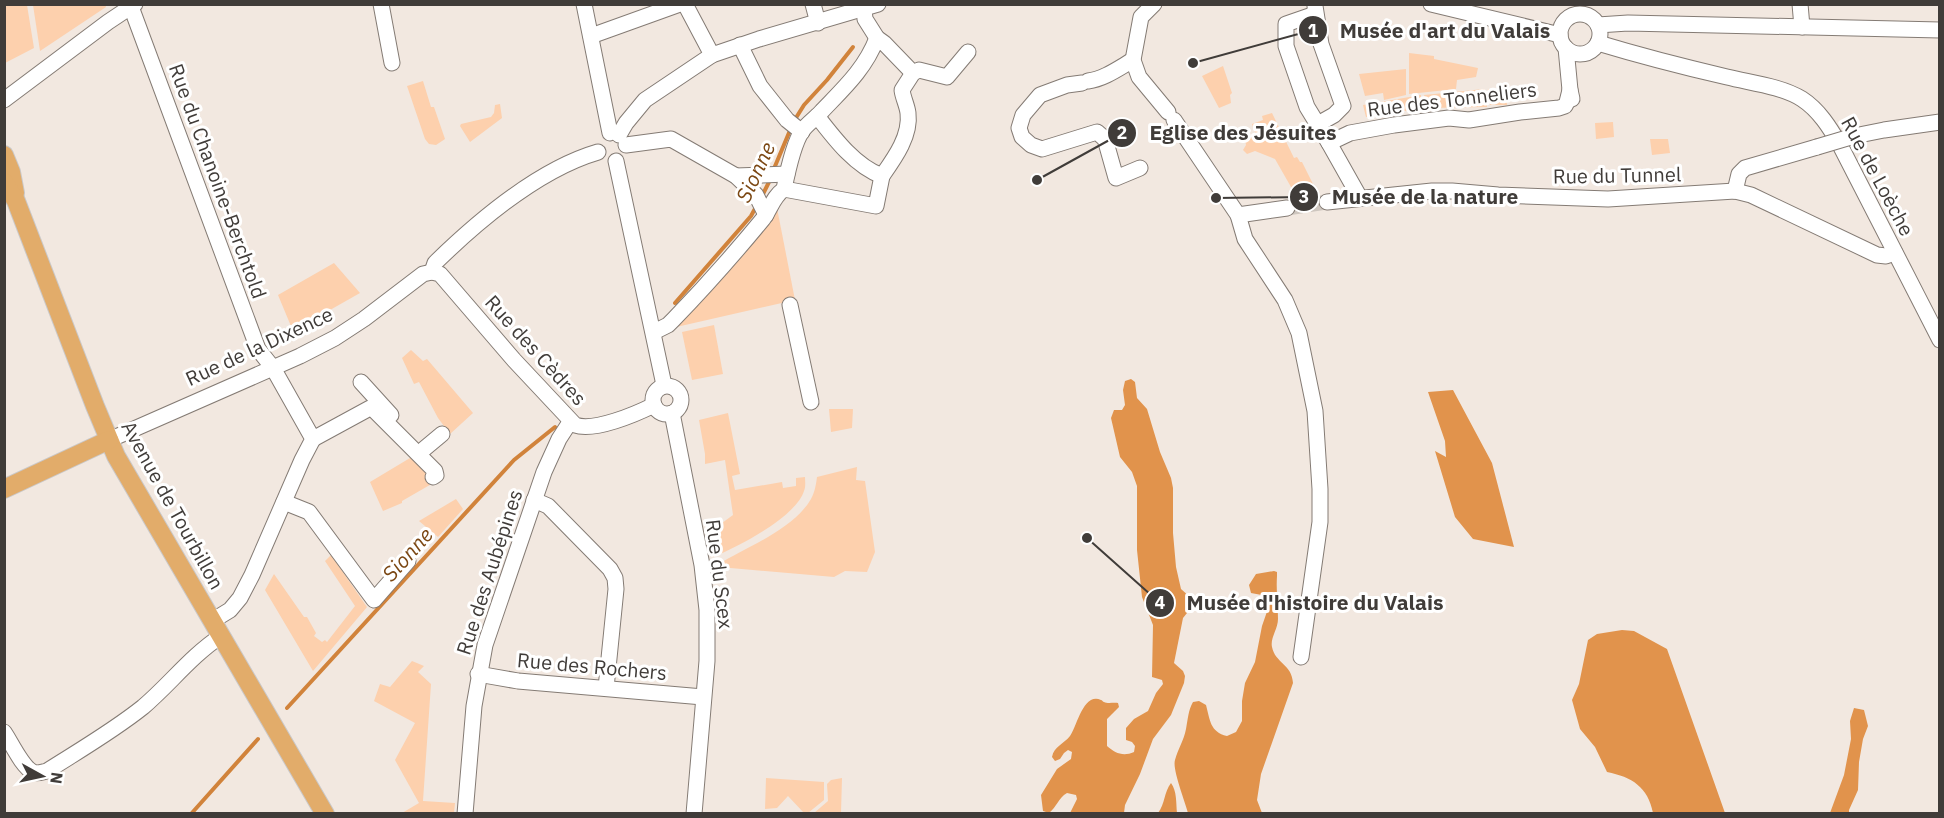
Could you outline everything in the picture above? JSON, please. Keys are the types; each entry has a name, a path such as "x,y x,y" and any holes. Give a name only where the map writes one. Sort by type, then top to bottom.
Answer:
{"main road":[{"name":"Avenue de Tourbillon","path":"4,155 11,172 16,201"},
{"name":"Avenue de Tourbillon","path":"4,182 16,201 109,440 123,469 325,813"},
{"name":"Rue de la Dixence","path":"4,489 109,440"}],"street":[{"path":"381,4 392,63"},
{"path":"584,4 618,138 624,154 616,161 603,159 598,152 599,139 618,138 671,139 736,176 756,195 766,215"},
{"path":"591,36 680,4"},
{"path":"684,4 712,55"},
{"path":"813,4 818,23"},
{"path":"1154,4 1141,17 1133,60 1139,77 1171,116 1238,215 1245,239 1286,300 1299,333 1315,411 1320,489 1320,522 1301,657"},
{"path":"1431,4 1563,41 1579,54 1593,47"},
{"path":"1800,4 1802,27"},
{"path":"4,100 132,5"},
{"name":"Rue du Chanoine-Berchtold","path":"132,5 258,349 273,368 313,439"},
{"path":"618,138 626,123 645,100 712,55 871,7"},
{"path":"871,7 865,19 877,38 913,73"},
{"path":"1315,8 1321,44 1343,106 1334,115 1318,124"},
{"path":"1315,8 1312,15 1286,24 1286,45 1304,99 1360,198"},
{"path":"1567,11 1582,14 1594,20 1600,34 1575,75 1574,105 1563,41 1567,11"},
{"path":"1598,25 1628,23 1940,30"},
{"path":"654,332 674,319 718,273 766,215 785,181 802,132 849,83 870,55 877,38"},
{"path":"740,45 760,86 787,120 802,132"},
{"name":"Rue de Loèche","path":"1593,47 1786,92 1804,101 1823,118 1832,131 1940,340"},
{"path":"736,176 785,181 876,206 877,174 897,154 906,131 908,115 902,90 913,73 919,70 947,77 968,52"},
{"path":"1133,60 1114,71 1085,82 1040,94 1023,115 1019,128 1022,137 1031,145 1042,149 1097,132 1105,139 1116,178 1140,168"},
{"name":"Rue des Tonneliers","path":"1329,143 1350,133 1394,125 1449,118 1469,120 1558,108 1565,106 1570,90"},
{"path":"817,116 859,162 877,174"},
{"path":"1735,191 1739,174 1746,168 1854,136 1884,129 1940,122"},
{"name":"Rue de la Dixence","path":"109,440 300,356 335,338 380,308 419,276 432,272 435,262 483,219 558,168 598,152"},
{"name":"Rue du Scex","path":"616,161 664,385 674,387 681,395 679,408 672,413 706,592 708,636 694,813"},
{"name":"Rue du Tunnel","path":"1327,202 1432,191 1599,199 1735,191 1770,203 1877,255 1886,256 1895,253"},
{"path":"1238,215 1287,208"},
{"name":"Rue des Cèdres","path":"432,272 440,274 570,422 581,428 592,426 634,415 654,405"},
{"path":"790,305 811,402"},
{"path":"361,382 378,413 437,473 424,449 375,405"},
{"path":"664,385 654,393 654,405 663,413 672,413"},
{"path":"4,732 25,767 32,772 39,773 47,771 121,723 154,696 196,654 240,598 313,439 375,405"},
{"name":"Rue des Aubépines","path":"465,813 474,706 485,645 548,461 570,422"},
{"path":"424,449 442,434"},
{"path":"534,500 548,506 610,569 615,578 616,589 606,688"},
{"path":"284,502 309,512 374,600 408,561"},
{"name":"Rue des Rochers","path":"478,674 518,681 703,697"}],"shaded area":[{"path":"5,4 27,5 34,48 5,63"},
{"path":"105,4 106,7 40,51 33,5"},
{"path":"1409,53 1434,56 1434,59 1478,68 1476,77 1457,80 1456,89 1409,94"},
{"path":"1223,66 1232,93 1231,103 1219,108 1202,76"},
{"path":"1406,69 1406,95 1384,100 1383,93 1365,96 1359,74"},
{"path":"423,81 445,139 436,145 429,144 425,139 407,86"},
{"path":"1484,89 1487,93 1487,107 1427,108 1424,95"},
{"path":"1488,89 1506,89 1507,105 1490,105"},
{"path":"1421,95 1420,112 1403,111 1366,117 1363,105"},
{"path":"500,104 502,118 470,142 461,124 491,117 495,105"},
{"path":"1272,113 1294,158 1297,157 1302,162 1313,184 1295,194 1275,159 1255,151 1247,154 1243,150 1246,145 1245,140 1256,135 1252,124 1263,120 1262,116"},
{"path":"1613,122 1614,137 1596,139 1595,123"},
{"path":"1650,139 1668,139 1670,153 1652,155"},
{"path":"777,208 795,300 672,328"},
{"path":"334,263 360,293 293,331 278,295"},
{"path":"714,325 723,374 692,380 682,332"},
{"path":"411,350 423,361 427,359 473,413 450,434 438,418 419,382 414,384 402,358"},
{"path":"1131,379 1135,382 1137,398 1147,409 1173,488 1176,567 1181,589 1190,597 1192,603 1183,618 1174,663 1183,671 1184,683 1171,715 1153,739 1125,805 1124,813 1070,813 1077,799 1076,795 1067,793 1049,813 1043,811 1041,795 1057,769 1071,759 1072,752 1068,750 1055,761 1052,757 1053,753 1073,732 1085,706 1095,699 1106,703 1118,703 1119,707 1107,719 1107,746 1119,754 1134,752 1135,746 1126,740 1126,728 1134,719 1148,711 1163,684 1162,680 1152,677 1153,625 1142,597 1137,550 1137,486 1132,472 1120,457 1111,418 1114,410 1122,410 1125,405 1123,390 1125,381"},
{"path":"1453,390 1492,463 1514,547 1473,539 1455,517 1435,451 1446,457 1445,441 1428,392"},
{"path":"829,409 853,409 852,428 831,432"},
{"path":"728,413 740,474 732,476 735,490 782,482 783,488 796,486 796,478 805,477 805,485 799,501 778,521 751,539 713,557 706,523 722,523 733,515 725,460 705,464 699,420"},
{"path":"415,455 435,482 402,503 383,511 370,482"},
{"path":"857,467 856,480 865,481 875,552 867,572 845,571 834,577 717,565 768,537 793,520 811,499 817,477"},
{"path":"456,499 463,509 438,537 419,521"},
{"path":"331,555 367,607 313,671 265,590 274,574 304,617 307,617 316,633 314,636 322,642 325,640 327,642 355,606 325,561"},
{"path":"1277,572 1278,619 1272,647 1276,657 1290,672 1293,683 1261,774 1257,800 1262,813 1188,813 1175,764 1190,709 1193,702 1199,701 1206,705 1212,725 1217,732 1227,736 1236,732 1242,721 1245,683 1255,662 1262,626 1271,600 1267,596 1251,593 1249,585 1256,574"},
{"path":"1622,630 1634,631 1667,649 1725,813 1653,813 1647,796 1638,785 1624,777 1607,772 1595,747 1580,729 1572,700 1579,684 1588,640 1597,634"},
{"path":"412,661 424,666 418,672 431,684 423,801 455,803 454,813 402,813 419,803 395,760 415,723 374,701 380,684 390,687"},
{"path":"1854,708 1864,710 1868,726 1859,762 1858,790 1849,813 1830,813 1844,775 1851,739 1850,721"},
{"path":"766,778 824,782 824,800 808,813 804,813 788,796 777,808 765,809"},
{"path":"842,778 841,813 814,813 828,801 827,784 831,780"},
{"path":"1171,783 1175,793 1177,813 1158,813 1167,790"}],"waterway":[{"name":"Sionne","path":"794,121 804,105 853,47"},
{"name":"Sionne","path":"773,171 791,128"},
{"name":"Sionne","path":"762,196 771,178"},
{"name":"Sionne","path":"675,303 751,216 757,205"},
{"name":"Sionne","path":"287,708 514,460 555,427"},
{"name":"Sionne","path":"191,814 258,739"}],"tunnel":[{"path":"1287,208 1327,202"}],"place":[{"name":"Musée d'art du Valais","path":"1193,63"},
{"name":"Eglise des Jésuites","path":"1037,180"},
{"name":"Musée de la nature","path":"1216,198"},
{"name":"Musée d'histoire du Valais","path":"1087,538"}]}
